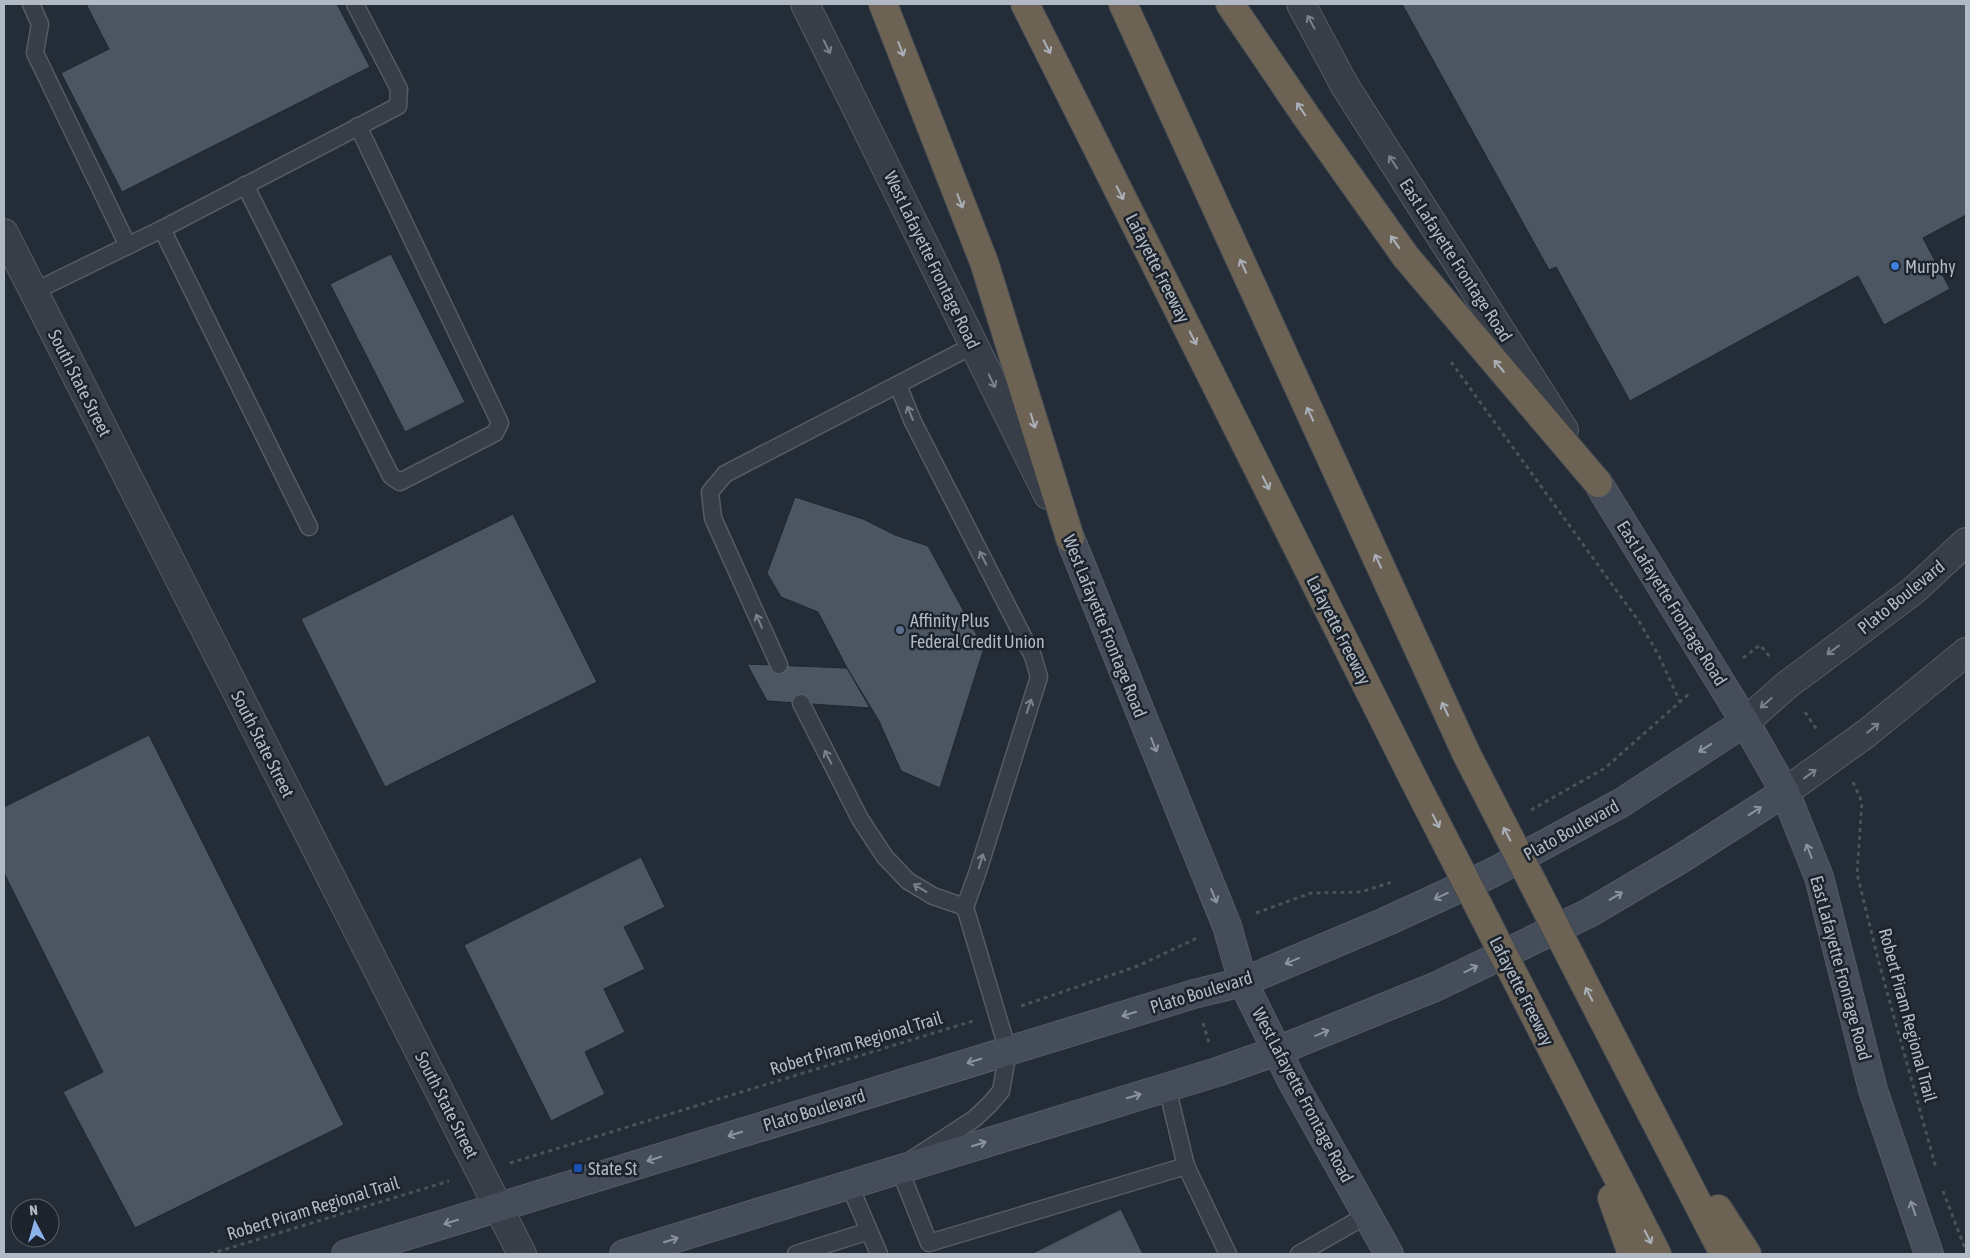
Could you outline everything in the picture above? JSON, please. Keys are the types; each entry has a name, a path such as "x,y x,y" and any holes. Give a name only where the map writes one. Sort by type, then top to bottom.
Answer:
{"highway":[{"path":"883,4 984,262 1070,538"},
{"name":"Lafayette Freeway","path":"1025,4 1414,778 1657,1254"},
{"path":"1123,4 1466,754 1724,1254"},
{"path":"1230,4 1306,116 1406,257 1598,484"},
{"path":"1630,1072 1747,1254"},
{"path":"1578,1100 1632,1254"}],"main road":[{"name":"East Lafayette Frontage Road","path":"1598,484 1745,722 1785,792 1819,877 1873,1090 1929,1254"},
{"name":"West Lafayette Frontage Road","path":"1070,538 1226,926 1243,982 1292,1081 1389,1254"},
{"name":"Plato Boulevard","path":"346,1254 1194,994 1243,982 1385,922 1492,873 1622,803 1745,722"},
{"path":"624,1254 1277,1051 1435,986 1589,913 1682,858 1785,792"}],"street":[{"name":"West Lafayette Frontage Road","path":"805,4 1070,538"},
{"name":"East Lafayette Frontage Road","path":"1301,4 1345,86 1598,484"},
{"name":"South State Street","path":"4,234 522,1254"},
{"name":"Plato Boulevard","path":"1745,722 1787,685 1913,591 1966,542"},
{"path":"1785,792 1867,733 1966,652"}],"lane":[{"path":"30,4 40,24 35,53 128,246"},
{"path":"33,292 162,229 398,106 399,89 355,4"},
{"path":"245,185 391,476 400,482 495,433 500,423 358,126"},
{"path":"162,229 309,527"},
{"path":"779,665 713,518 710,492 725,474 974,346"},
{"path":"898,385 913,422 1033,656 1039,677 965,907 1008,1051 1001,1091 990,1105 974,1119 899,1168 929,1243 1186,1166"},
{"path":"801,703 860,819 885,857 908,881 934,896 965,907"},
{"path":"1166,1086 1186,1166 1228,1254"},
{"path":"849,1184 879,1254"},
{"path":"1299,1254 1367,1215"},
{"path":"796,1254 869,1231"}],"path":[{"path":"1750,654 1760,645 1766,652"},
{"path":"1680,702 1686,696"},
{"path":"1802,708 1817,731"},
{"name":"Robert Piram Regional Trail","path":"1853,782 1862,802 1857,874 1879,963 1937,1174"},
{"name":"Robert Piram Regional Trail","path":"536,1156 998,1014 1138,966 1180,945"},
{"path":"1202,1019 1210,1046"},
{"path":"1940,1183 1966,1251"},
{"name":"Robert Piram Regional Trail","path":"210,1254 423,1189"}],"building":[{"path":"86,4 337,4 370,67 122,192 61,73 109,49"},
{"path":"1402,4 1966,4 1966,215 1923,238 1950,289 1884,325 1858,276 1630,401 1556,267 1549,270"},
{"path":"391,254 465,402 405,432 330,284"},
{"name":"Affinity Plus Federal Credit Union","path":"795,497 863,519 895,535 928,546 984,648 940,788 901,771 879,721 847,668 818,612 781,597 767,573"},
{"path":"513,514 597,682 385,787 301,619"},
{"path":"747,664 847,668 870,708 767,701"},
{"path":"149,735 344,1125 135,1228 63,1092 103,1072 4,873 4,807"},
{"path":"641,857 665,907 624,927 645,969 604,989 625,1032 585,1052 605,1094 551,1121 464,945"},
{"path":"1121,1209 1143,1254 1031,1254"}],"place":[{"name":"Murphy","path":"1895,266"},
{"name":"Affinity Plus Federal Credit Union","path":"900,630"},
{"name":"State St","path":"578,1168"}]}
